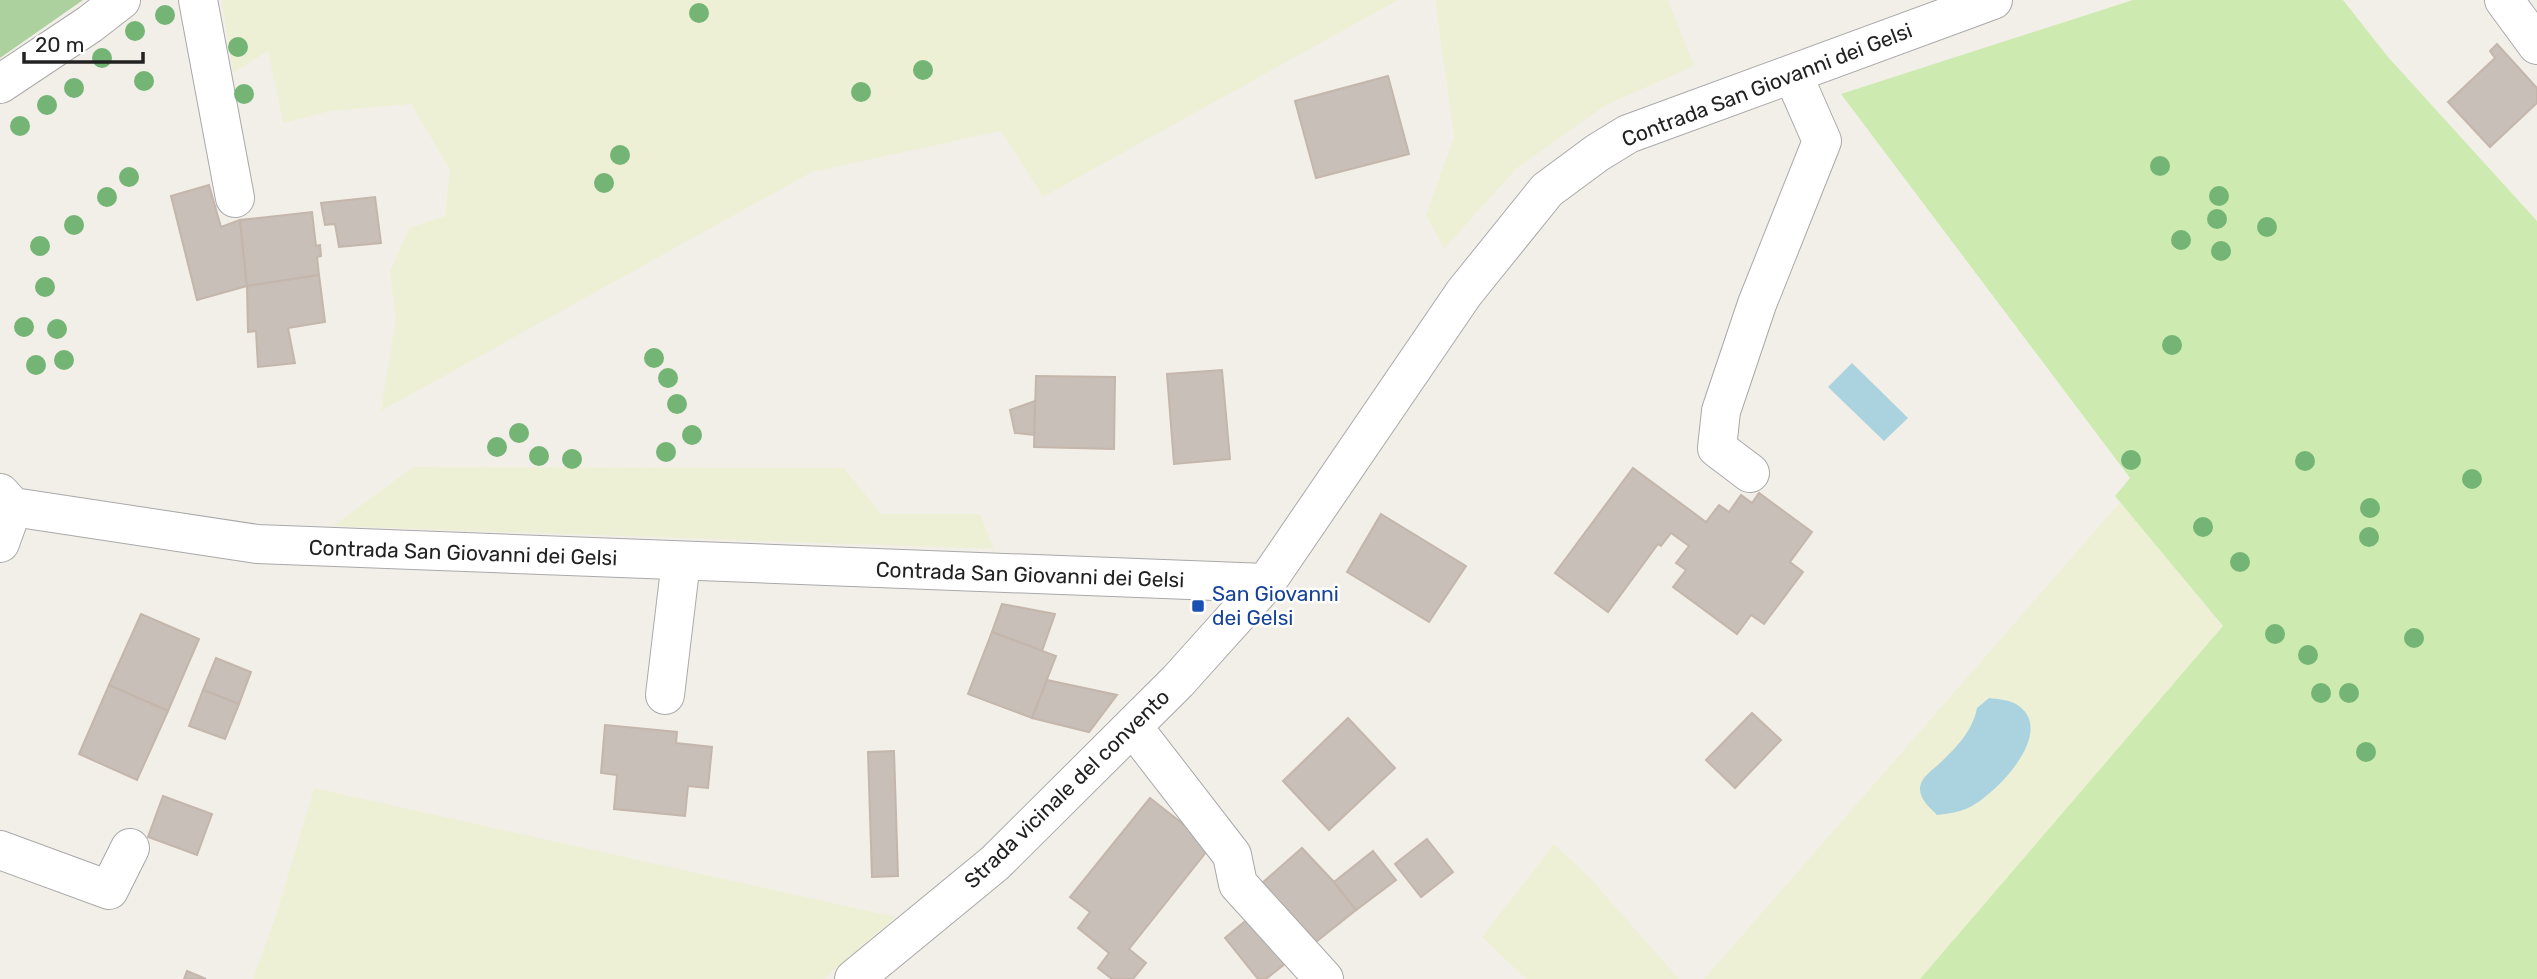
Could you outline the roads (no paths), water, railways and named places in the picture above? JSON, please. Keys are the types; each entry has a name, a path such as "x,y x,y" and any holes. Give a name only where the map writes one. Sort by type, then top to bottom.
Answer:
{"street":[{"path":"0,85 121,0"},
{"path":"198,0 235,198"},
{"name":"Contrada San Giovanni dei Gelsi","path":"7,500 257,544 1266,583 1464,293 1547,190 1628,134 1993,0"},
{"path":"2504,0 2537,45"},
{"path":"1750,472 1717,449 1721,411 1757,304 1822,141 1793,75"},
{"path":"0,542 7,500"},
{"path":"665,695 681,561"},
{"name":"Strada vicinale del convento","path":"854,979 995,863 1178,681 1266,583"},
{"path":"1133,727 1231,855 1238,884 1324,979"},
{"path":"0,850 109,890 130,848"}],"water":[{"path":"1852,363 1908,418 1884,441 1828,387"},
{"path":"1989,698 2016,704 2027,715 2031,729 2027,745 2007,776 1981,800 1962,810 1937,815 1923,799 1921,783 1958,744 1972,724 1977,708"}],"place":[{"name":"San Giovanni dei Gelsi","path":"1198,606"}]}
